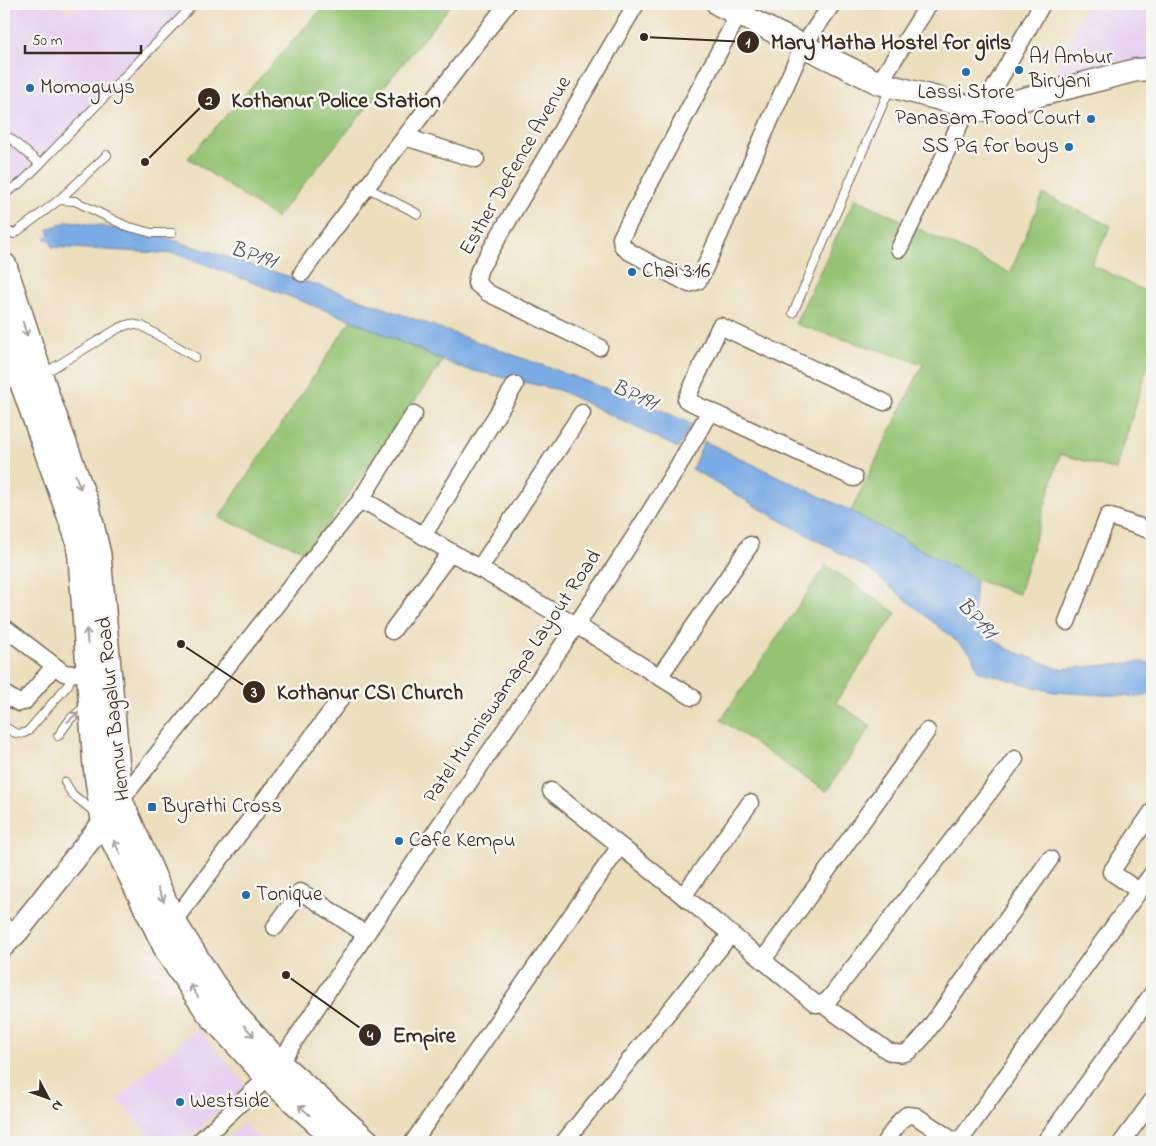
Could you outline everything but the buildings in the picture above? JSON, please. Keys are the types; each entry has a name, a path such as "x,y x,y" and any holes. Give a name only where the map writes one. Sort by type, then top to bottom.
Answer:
{"main road":[{"name":"Hennur Bagalur Road","path":"4,266 40,376 87,507 98,555 90,671 120,801 173,922 211,982 273,1070 340,1142"},
{"name":"Hennur Bagalur Road","path":"4,330 78,538 96,766 104,820 169,953 208,1012 273,1070 367,1142"}],"street":[{"path":"302,273 508,4"},
{"name":"Esther Defence Avenue","path":"599,347 488,293 476,283 479,270 636,4"},
{"path":"718,4 742,8 804,46 885,85 975,108 1136,70 1152,69"},
{"path":"742,8 621,238 622,245 628,251 689,284 698,282 804,46 832,4"},
{"path":"885,85 929,4"},
{"path":"899,248 975,108 1042,4"},
{"path":"405,137 476,159"},
{"path":"854,478 686,400 720,326 884,402"},
{"path":"423,536 515,384"},
{"name":"Patel Munniswamapa Layout Road","path":"199,1142 273,1070 576,625 679,466 710,411"},
{"path":"479,569 582,413"},
{"path":"8,932 120,801 358,504 414,414"},
{"path":"358,504 370,504 576,625 692,697"},
{"path":"1067,622 1108,516 1152,531"},
{"path":"659,677 750,545"},
{"path":"392,631 451,552"},
{"path":"4,627 64,673 90,671"},
{"path":"4,694 19,704 24,702 54,666"},
{"path":"173,922 342,697"},
{"path":"763,960 927,731"},
{"path":"822,1004 829,999 1016,759"},
{"path":"551,791 816,1004 822,1004 888,1051 899,1055 909,1052 923,1037 1050,858"},
{"path":"683,896 750,803"},
{"path":"1139,891 1111,872 1152,812"},
{"path":"414,1142 620,846"},
{"path":"959,1142 1152,874"},
{"path":"275,927 300,892 365,934"},
{"path":"564,1142 731,934"},
{"path":"1046,1142 1152,994"},
{"path":"1122,1142 1152,1101"},
{"path":"885,1142 907,1115 916,1116 955,1142"}],"lane":[{"path":"4,194 22,182 40,164 193,5"},
{"path":"793,313 885,85"},
{"path":"4,140 10,138 40,164"},
{"path":"4,229 14,234 59,200 107,155"},
{"path":"366,187 418,214"},
{"path":"59,200 75,201 126,226 152,233 172,233"},
{"path":"40,376 119,328 130,324 142,326 194,357"},
{"path":"4,726 13,733 19,734 28,731 68,685 90,671"},
{"path":"58,736 71,718 92,702"},
{"path":"65,782 72,794 104,820"}],"shaded area":[{"path":"4,4 59,4 70,13 80,4 202,4 16,195 4,173"},
{"path":"1087,4 1152,4 1152,59 1062,78 1056,70"},
{"path":"197,1027 247,1086 184,1142 156,1142 117,1099"},
{"path":"244,1123 262,1142 223,1142"}],"green space":[{"path":"326,4 452,4 276,218 188,158"},
{"path":"1043,194 1111,226 1091,264 1152,295 1152,352 1116,470 1060,454 1019,594 976,580 851,511 923,364 795,324 855,198 1010,273"},
{"path":"351,320 443,361 308,552 219,518"},
{"path":"826,565 896,613 836,702 871,726 826,792 721,720"}],"water":[{"path":"69,221 112,228 138,229 348,295 638,400 692,424 678,448 559,390 461,368 351,320 178,254 52,247 48,229"},
{"path":"704,441 851,511 976,580 973,620 989,636 1008,649 1059,669 1141,662 1152,663 1152,694 1140,697 1053,692 978,671 971,653 867,568 692,469"}],"waterway":[{"name":"BP191","path":"47,238 56,238"}],"place":[{"name":"Mary Matha Hostel for girls","path":"644,37"},
{"name":"A1 Ambur Biryani","path":"1019,70"},
{"name":"Lassi Store","path":"966,72"},
{"name":"Momoguys","path":"30,88"},
{"name":"Panasam Food Court","path":"1091,119"},
{"name":"SS PG for boys","path":"1069,147"},
{"name":"Kothanur Police Station","path":"145,162"},
{"name":"Chai 3:16","path":"632,272"},
{"name":"Kothanur CSI Church","path":"181,644"},
{"name":"Byrathi Cross","path":"152,807"},
{"name":"Cafe Kempu","path":"399,841"},
{"name":"Tonique","path":"246,895"},
{"name":"Empire","path":"286,975"},
{"name":"Westside","path":"180,1102"}]}
